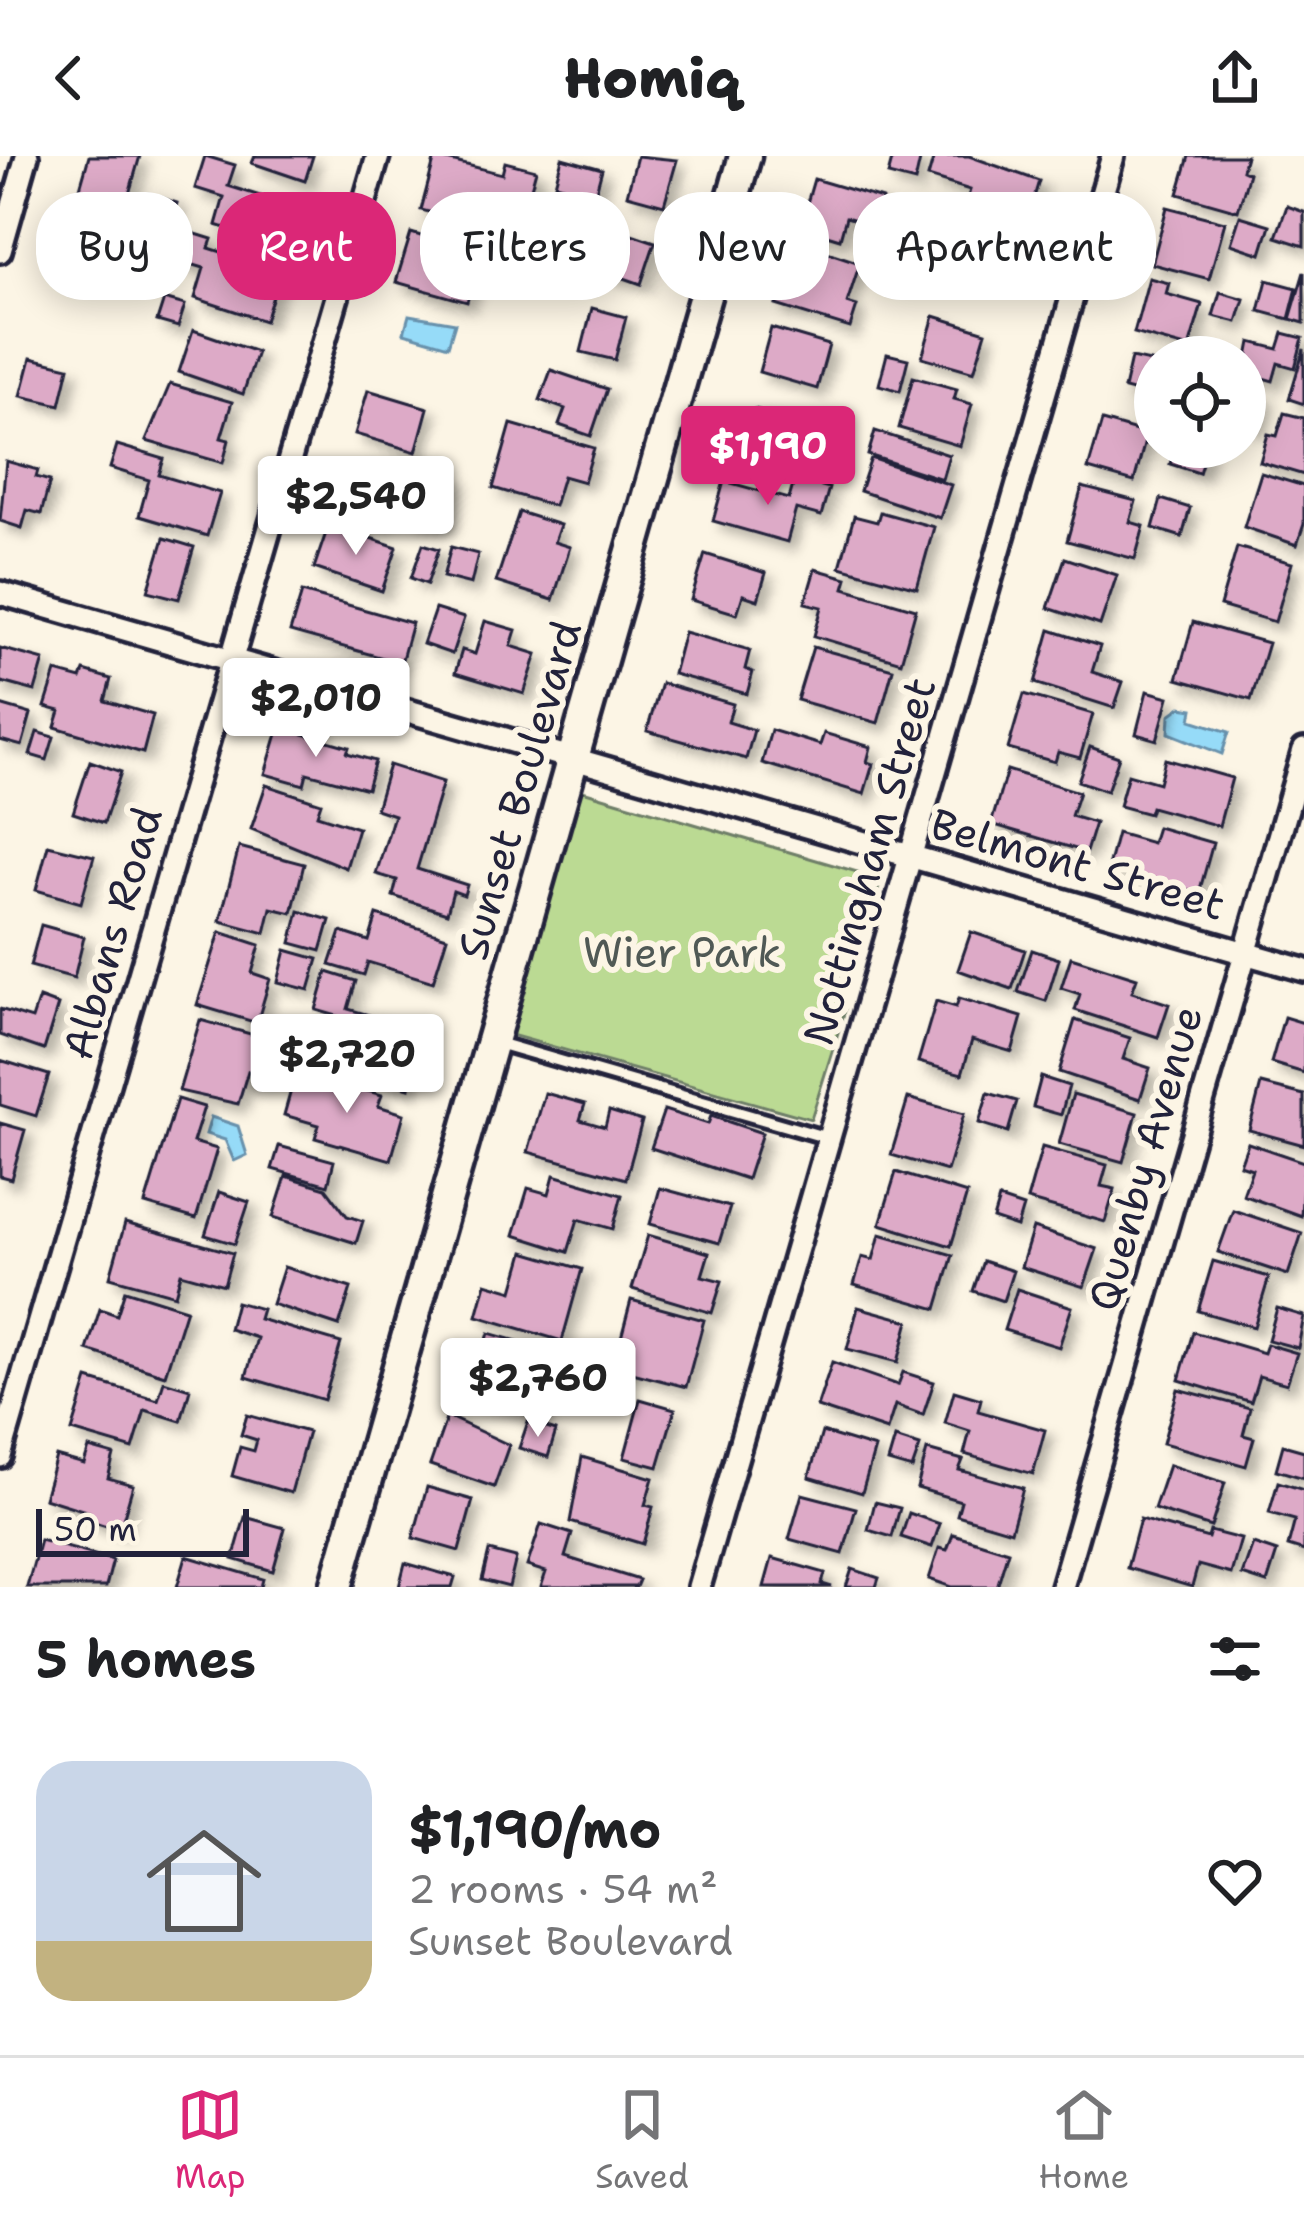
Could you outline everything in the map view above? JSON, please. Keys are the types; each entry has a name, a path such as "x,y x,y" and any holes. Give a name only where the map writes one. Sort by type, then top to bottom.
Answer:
{"street":[{"path":"0,251 27,156"},
{"name":"Albans Road","path":"0,1456 378,156"},
{"name":"Sunset Boulevard","path":"336,1587 745,156"},
{"name":"Nottingham Street","path":"699,1587 1113,156"},
{"name":"Belmont Street","path":"0,593 1304,970"},
{"name":"Quenby Avenue","path":"1061,1587 1304,751"}],"lane":[{"path":"491,1042 830,1139"}],"green space":[{"name":"Wier Park","path":"579,790 881,879 871,915 846,942 838,974 845,1010 811,1119 511,1035"}],"water":[{"path":"409,315 455,323 448,346 404,333"},
{"path":"1181,707 1193,709 1191,720 1229,732 1222,754 1169,733 1170,715"},
{"path":"211,1117 238,1126 247,1155 234,1161 225,1140 206,1134"}],"building":[{"path":"89,156 140,156 130,192 79,192"},
{"path":"205,156 235,165 228,186 247,192 217,195 195,188"},
{"path":"255,156 313,156 305,181 252,163"},
{"path":"637,156 677,160 668,192 654,192 654,202 628,192"},
{"path":"893,156 921,156 915,182 888,175"},
{"path":"934,156 969,156 1039,181 1036,192 969,192 928,177"},
{"path":"1189,156 1246,156 1242,170 1249,173 1238,211 1178,194"},
{"path":"435,157 502,174 505,162 536,170 530,192 426,192"},
{"path":"562,158 602,169 596,192 555,184"},
{"path":"814,179 858,192 853,192 853,219 846,217 840,239 829,236 829,192 810,192"},
{"path":"1287,206 1304,212 1304,246 1276,237"},
{"path":"1167,207 1225,222 1209,279 1156,265"},
{"path":"1240,216 1270,225 1261,254 1231,244"},
{"path":"193,233 212,239 209,248 217,251 217,300 272,300 265,321 195,298 204,268 193,265"},
{"path":"411,233 420,236 420,289 396,282"},
{"path":"630,233 654,242 641,284 630,280"},
{"path":"829,253 853,261 847,303 857,306 850,328 776,305 778,300 829,300"},
{"path":"1304,272 1304,323 1290,319"},
{"path":"1156,280 1169,283 1166,294 1202,304 1193,336 1134,333 1143,300 1156,300"},
{"path":"1267,280 1297,288 1289,319 1259,311"},
{"path":"1220,292 1244,299 1237,322 1213,316"},
{"path":"164,300 185,305 178,327 157,321"},
{"path":"592,308 626,317 615,360 581,352"},
{"path":"934,316 986,332 974,372 922,357"},
{"path":"771,328 829,345 817,389 759,372"},
{"path":"193,330 257,352 243,394 179,372"},
{"path":"1283,333 1303,338 1295,368 1278,363 1273,381 1266,379 1266,346 1278,349"},
{"path":"1304,349 1304,404 1289,399"},
{"path":"887,354 908,359 900,391 879,385"},
{"path":"31,358 69,367 60,405 21,396"},
{"path":"1131,358 1134,359 1134,392 1124,389"},
{"path":"551,370 607,389 591,436 559,425 565,409 540,400"},
{"path":"913,377 957,389 954,399 972,404 960,446 899,428"},
{"path":"170,384 232,402 221,438 229,440 223,463 146,441"},
{"path":"368,390 428,408 416,452 355,434"},
{"path":"755,409 803,422 791,467 743,454"},
{"path":"1284,413 1304,418 1304,475 1266,464 1268,434 1277,436"},
{"path":"1102,421 1134,430 1134,468 1138,468 1134,482 1088,469"},
{"path":"511,424 594,448 584,482 563,476 554,506 493,488"},
{"path":"875,431 949,455 942,479 868,455"},
{"path":"117,445 164,459 159,475 220,493 207,536 139,516 149,480 110,468"},
{"path":"871,458 951,485 940,518 860,491"},
{"path":"6,461 38,470 36,477 50,481 41,514 27,510 22,528 0,521"},
{"path":"361,464 395,474 381,522 347,512"},
{"path":"424,468 458,477 446,525 412,517"},
{"path":"1261,473 1304,486 1304,524 1297,545 1244,527"},
{"path":"795,478 829,488 821,516 796,509 787,542 713,521 724,481 789,499"},
{"path":"1082,487 1136,501 1130,522 1144,526 1135,559 1067,541"},
{"path":"1161,499 1190,508 1182,537 1153,528"},
{"path":"519,512 560,525 554,542 570,547 553,600 496,582"},
{"path":"880,512 934,527 917,588 840,567 854,516 877,522"},
{"path":"329,524 397,547 382,591 314,568"},
{"path":"164,538 194,547 179,599 148,591"},
{"path":"423,544 439,549 427,584 411,578"},
{"path":"451,547 478,554 471,584 443,577"},
{"path":"1237,547 1292,563 1275,622 1220,606"},
{"path":"705,554 766,573 758,600 743,595 737,614 691,600"},
{"path":"1065,558 1117,575 1100,625 1048,608"},
{"path":"815,569 847,578 844,588 916,609 901,662 814,636 822,607 805,603"},
{"path":"302,592 412,623 401,663 290,632"},
{"path":"435,609 464,618 452,654 423,644"},
{"path":"485,621 516,630 511,646 537,654 524,694 455,673 462,650 475,654"},
{"path":"1193,622 1268,643 1251,700 1177,679"},
{"path":"1050,630 1100,646 1092,672 1123,682 1114,708 1035,683"},
{"path":"684,632 750,650 745,669 753,672 747,694 673,674"},
{"path":"813,647 893,669 878,723 797,700"},
{"path":"0,648 44,660 35,691 2,682 0,690"},
{"path":"84,671 111,679 105,701 153,715 143,753 55,727 60,711 45,707 56,672 81,679"},
{"path":"661,683 733,704 728,722 754,730 746,759 647,731"},
{"path":"1147,691 1169,697 1157,740 1136,734"},
{"path":"1024,694 1093,714 1080,758 1058,752 1055,762 1008,749"},
{"path":"0,705 31,714 22,746 0,740"},
{"path":"279,727 349,747 347,753 375,761 367,789 307,773 304,785 265,774"},
{"path":"771,730 820,745 824,733 871,747 867,762 873,764 864,794 762,763"},
{"path":"37,732 54,737 47,760 30,755"},
{"path":"1090,747 1119,757 1107,791 1078,781"},
{"path":"1165,759 1232,778 1219,826 1151,807 1149,814 1119,806 1128,774 1159,783"},
{"path":"90,761 121,772 104,823 73,813"},
{"path":"389,765 443,782 417,869 467,885 464,895 453,891 447,913 393,896 397,880 376,874 394,815 376,809"},
{"path":"1007,770 1079,792 1071,816 1095,823 1086,852 991,824"},
{"path":"266,785 321,803 317,815 358,828 346,868 251,829"},
{"path":"1157,827 1213,843 1199,893 1108,867 1117,833 1152,843"},
{"path":"48,845 94,856 81,903 36,890"},
{"path":"239,847 304,864 292,913 271,908 265,933 220,921"},
{"path":"299,911 330,920 321,951 291,943"},
{"path":"377,915 447,937 433,982 368,962 364,975 330,965 341,932 369,941"},
{"path":"41,925 84,937 74,978 30,966"},
{"path":"220,932 260,945 252,973 270,979 257,1023 197,1005"},
{"path":"971,932 1025,950 1012,989 958,970"},
{"path":"286,950 318,959 309,990 278,982"},
{"path":"1032,950 1059,959 1046,1001 1018,992"},
{"path":"1071,957 1137,978 1132,992 1169,1004 1158,1037 1075,1010 1080,994 1061,988"},
{"path":"327,972 356,981 348,1009 418,1029 409,1088 330,1064 344,1018 316,1010"},
{"path":"39,998 58,1005 44,1050 0,1035 0,1009 32,1019"},
{"path":"959,998 1022,1017 1012,1052 972,1040 962,1074 918,1062 936,1001 956,1007"},
{"path":"1284,1017 1304,1023 1304,1073 1271,1063"},
{"path":"200,1020 276,1041 266,1077 248,1071 238,1104 179,1091"},
{"path":"1075,1020 1130,1038 1123,1059 1150,1068 1140,1099 1059,1072"},
{"path":"0,1060 49,1075 36,1116 0,1105"},
{"path":"315,1076 382,1095 378,1106 404,1114 391,1160 315,1138 319,1125 284,1115 293,1083 312,1089"},
{"path":"1041,1077 1069,1086 1061,1115 1033,1107"},
{"path":"1261,1084 1304,1095 1304,1145 1249,1130"},
{"path":"545,1093 585,1104 580,1120 605,1127 609,1111 642,1121 626,1179 528,1152"},
{"path":"988,1093 1017,1101 1008,1132 979,1123"},
{"path":"1073,1094 1137,1113 1123,1162 1059,1144"},
{"path":"908,1098 964,1114 947,1171 891,1155"},
{"path":"177,1099 204,1107 193,1142 217,1149 196,1219 145,1204"},
{"path":"664,1110 708,1124 711,1116 762,1133 747,1179 651,1148"},
{"path":"0,1123 25,1130 11,1179 0,1176"},
{"path":"1248,1143 1304,1162 1301,1216 1243,1195 1252,1169 1240,1165"},
{"path":"279,1146 334,1161 328,1185 272,1169"},
{"path":"1042,1147 1107,1165 1101,1186 1115,1189 1105,1222 1027,1200"},
{"path":"896,1172 967,1194 951,1246 880,1224"},
{"path":"554,1175 622,1195 613,1229 578,1219 568,1252 514,1235 528,1188 549,1194"},
{"path":"286,1176 326,1188 347,1216 363,1221 356,1243 273,1217"},
{"path":"660,1188 730,1207 719,1243 650,1224"},
{"path":"219,1192 249,1202 235,1244 205,1235"},
{"path":"999,1199 1023,1207 1017,1227 993,1219"},
{"path":"1233,1210 1302,1233 1288,1275 1218,1252"},
{"path":"125,1223 233,1253 224,1285 181,1273 175,1295 110,1277"},
{"path":"1033,1228 1097,1249 1084,1287 1021,1267"},
{"path":"880,1234 953,1255 937,1309 854,1285 862,1257 873,1260"},
{"path":"648,1235 709,1253 702,1276 722,1281 712,1313 632,1289"},
{"path":"524,1252 582,1269 562,1341 477,1316 486,1283 513,1291"},
{"path":"983,1261 1013,1271 1003,1301 973,1291"},
{"path":"1213,1261 1269,1277 1254,1327 1198,1311"},
{"path":"284,1267 351,1288 339,1326 272,1304"},
{"path":"1017,1289 1072,1307 1059,1347 1004,1330"},
{"path":"125,1290 186,1309 165,1375 87,1350 100,1309 117,1315"},
{"path":"631,1300 704,1320 686,1387 613,1368"},
{"path":"236,1302 262,1309 259,1319 341,1343 324,1400 246,1377 257,1338 229,1329"},
{"path":"858,1307 909,1321 898,1362 847,1349"},
{"path":"1277,1308 1304,1316 1298,1348 1268,1340"},
{"path":"1193,1332 1264,1353 1267,1344 1297,1353 1287,1384 1259,1376 1251,1402 1179,1380"},
{"path":"489,1333 559,1353 540,1417 455,1393 466,1357 480,1362"},
{"path":"832,1362 898,1385 903,1372 934,1382 923,1415 895,1405 887,1430 817,1407"},
{"path":"88,1379 158,1400 164,1381 190,1389 181,1421 145,1410 133,1449 72,1431"},
{"path":"1178,1389 1250,1408 1243,1435 1254,1438 1246,1466 1163,1443"},
{"path":"954,1391 981,1399 978,1411 1045,1430 1033,1474 964,1454 970,1431 945,1423"},
{"path":"640,1399 675,1409 658,1467 624,1458"},
{"path":"247,1415 308,1432 291,1493 232,1476 240,1447 254,1451 257,1440 241,1435"},
{"path":"447,1416 509,1445 494,1487 430,1465"},
{"path":"528,1422 556,1431 548,1457 519,1448"},
{"path":"822,1432 875,1448 862,1493 809,1477"},
{"path":"895,1438 920,1446 912,1469 888,1462"},
{"path":"1283,1445 1304,1451 1304,1478 1276,1470"},
{"path":"89,1448 114,1455 108,1478 133,1485 120,1530 87,1520 89,1512 44,1498 56,1456 84,1464"},
{"path":"927,1450 963,1460 959,1470 1023,1488 1011,1531 957,1515 961,1501 917,1488"},
{"path":"582,1457 653,1478 645,1505 653,1507 643,1544 570,1522"},
{"path":"1169,1465 1225,1483 1211,1527 1154,1509"},
{"path":"1278,1482 1304,1490 1304,1551 1288,1546 1295,1520 1269,1513"},
{"path":"427,1487 473,1500 459,1551 413,1538"},
{"path":"802,1494 856,1508 843,1554 789,1539"},
{"path":"875,1502 900,1508 892,1537 868,1530"},
{"path":"909,1513 940,1524 932,1547 901,1537"},
{"path":"245,1517 285,1528 273,1571 233,1559"},
{"path":"1140,1519 1208,1538 1210,1531 1241,1539 1231,1574 1198,1565 1192,1587 1127,1568"},
{"path":"541,1524 572,1534 565,1557 639,1580 636,1587 541,1587 546,1572 527,1566"},
{"path":"953,1534 1008,1551 997,1587 952,1587 929,1579 939,1548 947,1550"},
{"path":"40,1540 113,1560 106,1587 27,1587"},
{"path":"1253,1544 1277,1552 1267,1583 1242,1575"},
{"path":"489,1551 516,1558 509,1587 482,1580"},
{"path":"186,1556 263,1579 261,1587 177,1587"},
{"path":"772,1558 825,1573 822,1584 832,1587 764,1587"},
{"path":"405,1563 455,1577 452,1587 399,1587"},
{"path":"852,1569 879,1578 876,1587 846,1587"}]}
